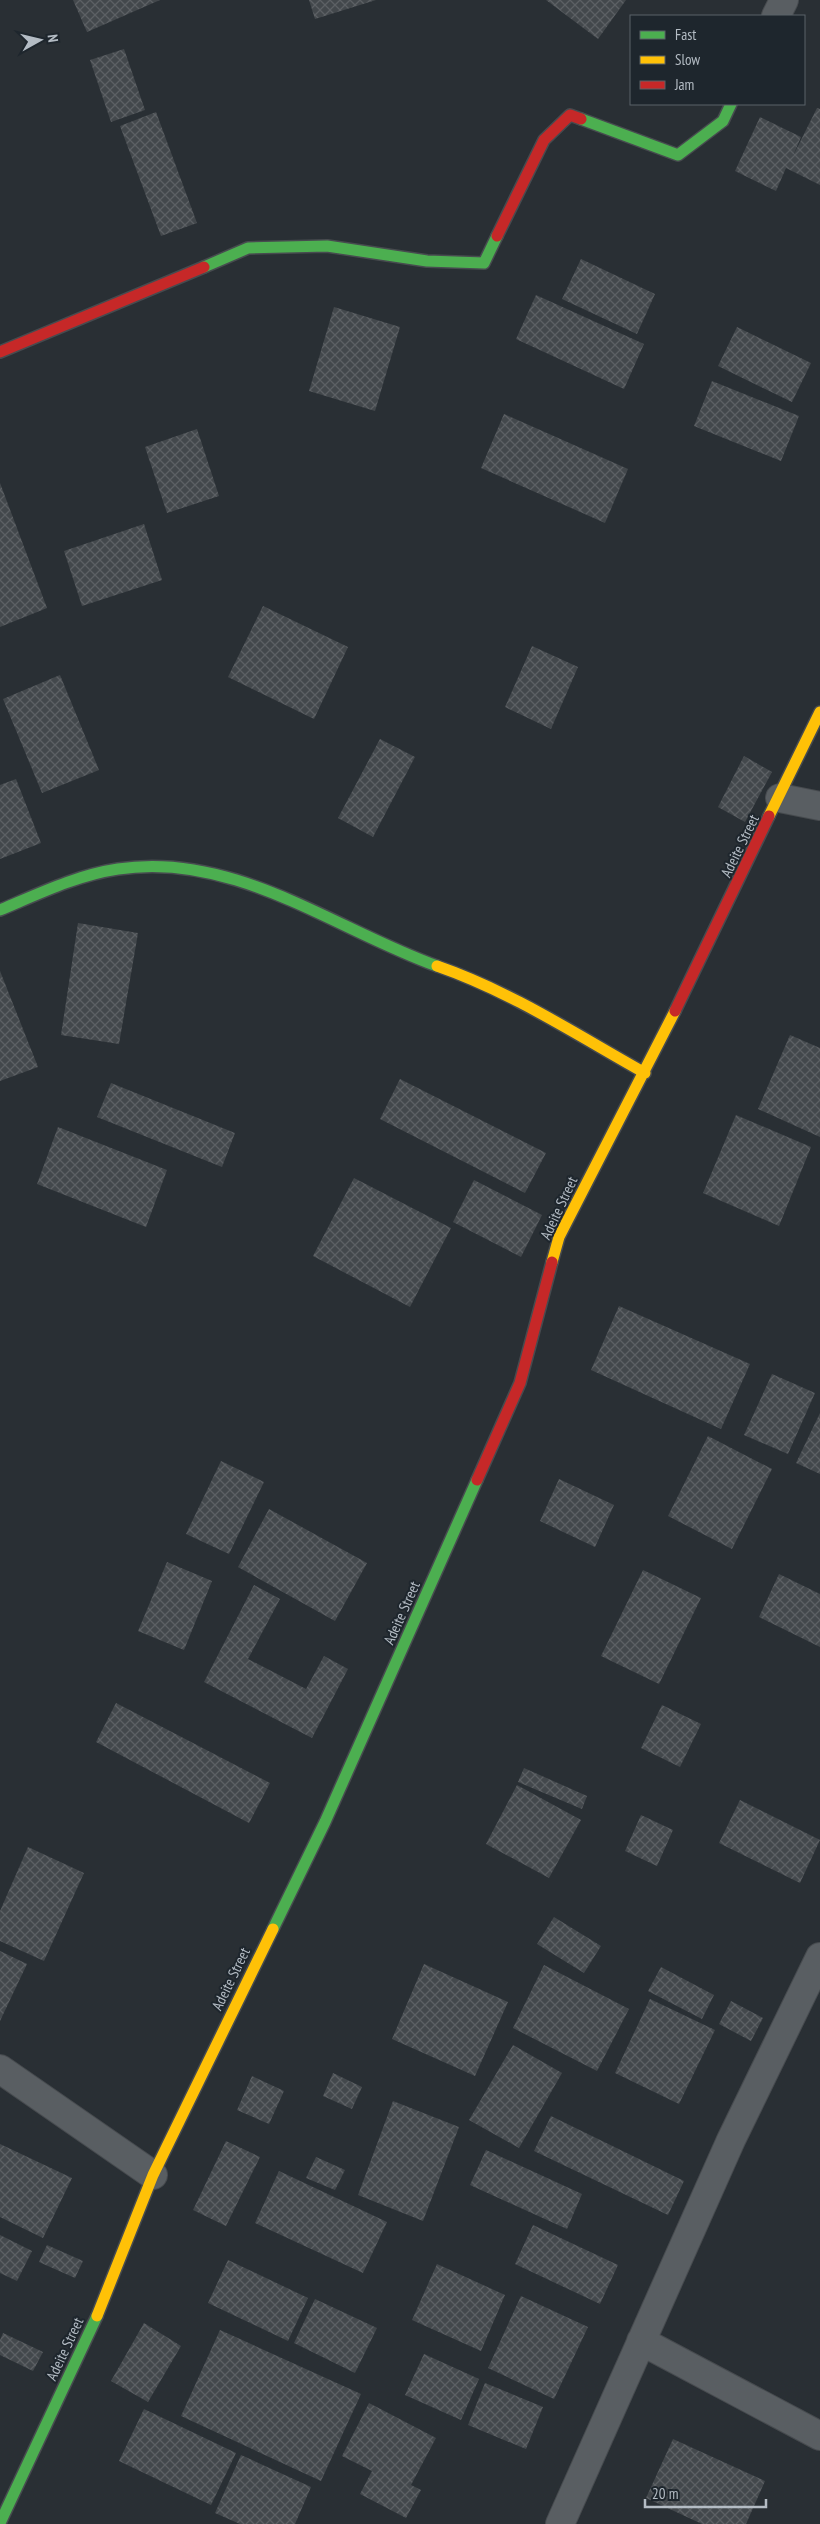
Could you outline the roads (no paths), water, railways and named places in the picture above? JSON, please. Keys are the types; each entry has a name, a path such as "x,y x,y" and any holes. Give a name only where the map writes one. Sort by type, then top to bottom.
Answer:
{"street":[{"path":"776,15 784,0"},
{"path":"0,352 248,248 328,246 427,261 484,263 544,140 570,115 678,155 722,121 731,105"},
{"name":"Adeite Street","path":"0,2523 95,2321 153,2175 329,1813 520,1383 559,1237 645,1073 780,798 820,712"},
{"path":"780,798 820,806"},
{"path":"0,910 86,876 135,867 174,867 213,873 291,899 400,952 496,989 645,1073"},
{"path":"560,2524 731,2140 820,1957"},
{"path":"0,2069 153,2175"},
{"path":"642,2341 820,2436"}]}
